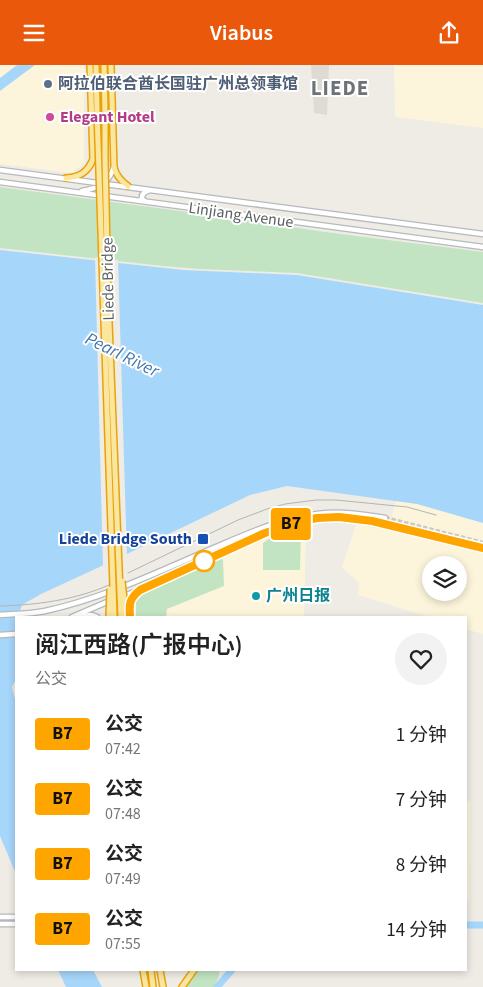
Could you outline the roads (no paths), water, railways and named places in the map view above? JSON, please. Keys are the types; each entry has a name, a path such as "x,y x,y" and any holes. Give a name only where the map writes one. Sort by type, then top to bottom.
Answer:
{"highway":[{"path":"90,65 94,164 98,169 109,171 114,167"},
{"name":"Liede Bridge","path":"96,65 115,553"},
{"name":"Liede Bridge","path":"104,65 115,553"},
{"path":"111,65 114,167 119,179 128,186"},
{"path":"66,179 82,175 93,159"},
{"path":"109,616 115,553"},
{"path":"114,616 115,553"},
{"path":"115,553 121,616"},
{"path":"115,553 126,616"},
{"path":"144,971 146,987"},
{"path":"151,971 153,987"},
{"path":"160,971 162,987"},
{"path":"182,987 193,971"}],"main road":[{"path":"78,192 95,188 105,183 114,167"},
{"name":"Linjiang Avenue","path":"0,169 483,234"},
{"path":"40,187 41,175"},
{"name":"Linjiang Avenue","path":"0,182 483,247"},
{"path":"145,201 142,199 142,194 152,189"},
{"path":"0,615 44,611 92,598 119,589 260,528 297,517 338,512 359,513 384,520 339,517 317,518 298,522 265,533 140,590 74,616"},
{"path":"130,616 131,600 140,590"},
{"path":"0,635 15,634"},
{"path":"0,917 15,917"},
{"path":"0,924 15,924"}],"water":[{"path":"17,65 35,65 0,91 0,78"},
{"name":"Pearl River","path":"0,250 183,270 297,275 483,305 483,523 417,504 287,486 250,495 41,594 22,605 18,616 15,616 15,681 12,687 15,700 15,872 0,836"},
{"path":"58,971 94,971 102,987 66,987"}],"waterway":[{"path":"467,925 483,925"},
{"path":"217,987 231,971"}],"tunnel":[{"path":"385,518 483,543"},
{"path":"384,523 483,548"}],"tram line":[{"path":"128,573 238,520 285,504 316,500 336,500 407,507 436,515"},
{"path":"0,606 56,601 109,585"}],"place":[{"name":"阿拉伯联合酋长国驻广州总领事馆","path":"48,84"},
{"name":"Elegant Hotel","path":"50,117"},
{"name":"Liede Bridge South","path":"203,539"},
{"name":"广州日报","path":"256,596"}],"district":[{"name":"LIEDE","path":"340,88"}]}
